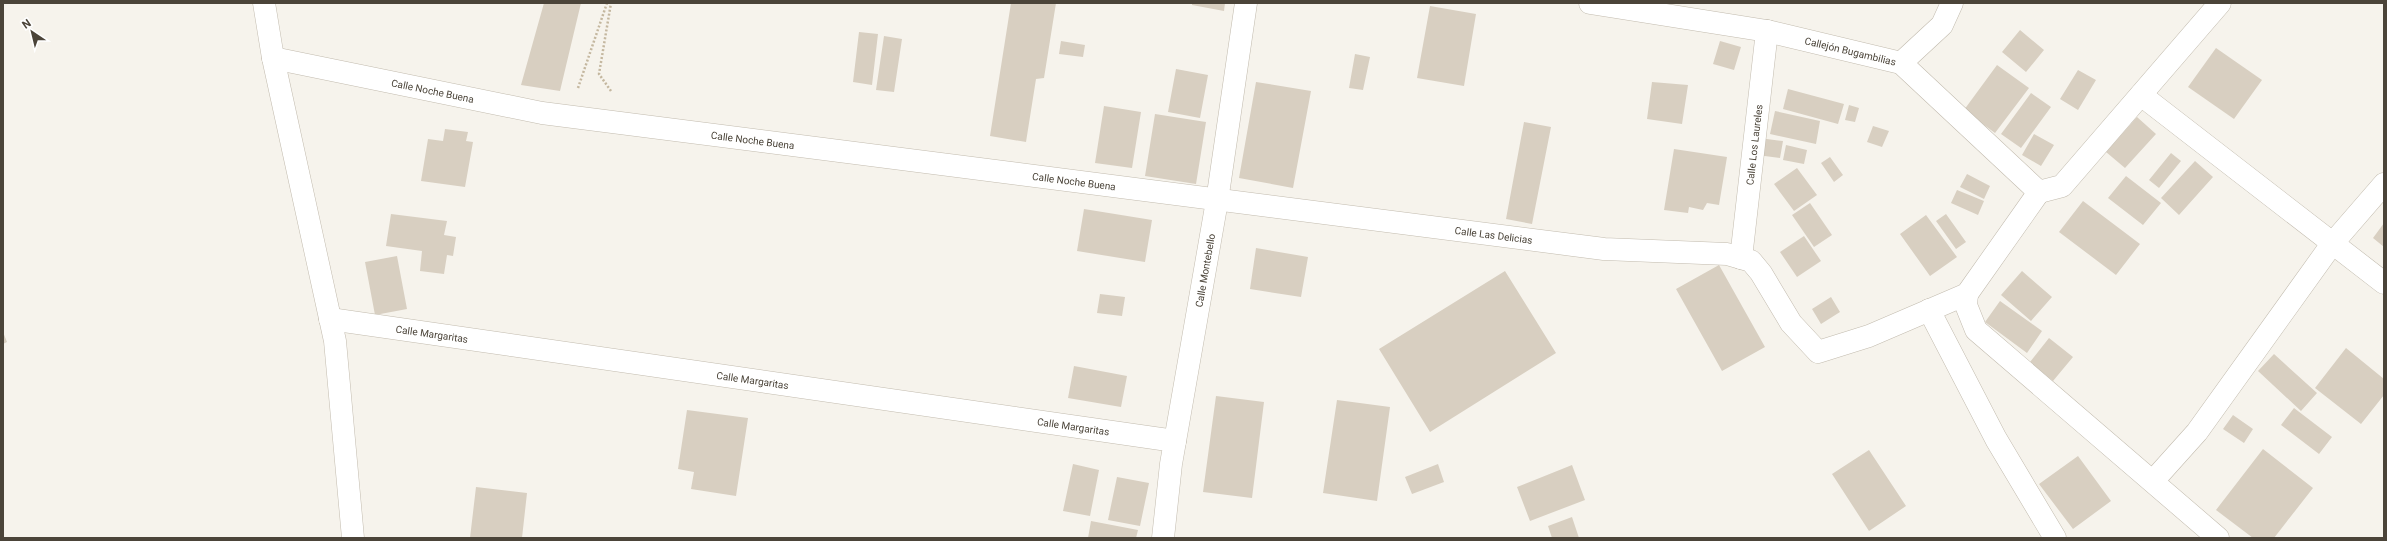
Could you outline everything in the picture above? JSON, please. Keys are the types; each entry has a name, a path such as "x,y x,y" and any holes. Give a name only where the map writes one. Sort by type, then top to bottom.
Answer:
{"street":[{"path":"264,3 273,58 335,341 353,538"},
{"name":"Calle Montebello","path":"1163,538 1175,441 1227,202 1246,3"},
{"name":"Callejón Bugambilias","path":"1590,3 1767,31 1900,63 2039,192"},
{"path":"1900,63 1942,25 1952,3"},
{"path":"2218,538 1976,330 1966,305 1967,294 2039,192 2062,186 2220,3"},
{"name":"Calle Los Laureles","path":"1746,259 1767,31"},
{"name":"Calle Noche Buena","path":"273,58 542,113 1227,202"},
{"path":"2141,95 2384,283"},
{"path":"2153,481 2198,432 2332,244 2384,184"},
{"name":"Calle Las Delicias","path":"1227,202 1604,249 1727,254 1746,259"},
{"path":"1746,259 1762,273 1791,323 1818,352 1869,336 1967,294"},
{"path":"1929,310 1996,439 2055,538"},
{"name":"Calle Margaritas","path":"330,319 1175,441"}],"path":[{"path":"542,113 576,96 607,3"},
{"path":"611,3 599,74 634,124"}],"building":[{"path":"544,3 581,3 560,91 521,85"},
{"path":"1011,3 1056,3 1044,78 1036,79 1026,142 990,136"},
{"path":"1192,3 1225,3 1224,11 1192,5"},
{"path":"1430,6 1476,14 1464,86 1417,78"},
{"path":"2020,30 2044,50 2026,72 2002,52"},
{"path":"859,32 878,34 872,85 853,82"},
{"path":"884,36 902,39 894,92 876,90"},
{"path":"1061,41 1085,45 1083,57 1059,54"},
{"path":"1720,41 1741,47 1734,70 1713,64"},
{"path":"2216,48 2262,80 2234,119 2188,87"},
{"path":"1355,54 1370,57 1363,90 1349,88"},
{"path":"1997,65 2029,88 1995,133 1964,110"},
{"path":"1176,69 1208,75 1200,118 1168,112"},
{"path":"2078,70 2096,80 2078,110 2060,99"},
{"path":"1256,82 1311,91 1293,188 1239,178"},
{"path":"1652,82 1688,85 1682,124 1647,119"},
{"path":"1788,89 1844,104 1838,124 1783,109"},
{"path":"2031,93 2051,107 2021,148 2001,134"},
{"path":"1849,105 1859,108 1855,122 1845,120"},
{"path":"1104,106 1141,112 1132,168 1095,163"},
{"path":"1775,111 1820,121 1816,144 1770,134"},
{"path":"1155,114 1206,122 1196,184 1145,176"},
{"path":"2137,117 2156,134 2125,168 2106,152"},
{"path":"1524,122 1551,127 1532,224 1506,219"},
{"path":"1873,126 1889,131 1882,147 1867,142"},
{"path":"445,129 468,132 466,141 473,142 465,187 421,181 428,139 443,141"},
{"path":"2034,134 2054,145 2041,166 2022,155"},
{"path":"1759,138 1783,141 1780,158 1757,155"},
{"path":"1786,145 1807,150 1804,164 1783,160"},
{"path":"1674,149 1727,157 1719,205 1707,203 1703,210 1689,207 1688,213 1664,210"},
{"path":"2171,153 2181,161 2159,188 2149,180"},
{"path":"1830,157 1843,175 1834,182 1821,163"},
{"path":"2195,161 2213,177 2179,215 2161,198"},
{"path":"1797,168 1817,195 1794,211 1774,184"},
{"path":"1967,174 1990,186 1984,199 1960,187"},
{"path":"2126,176 2161,203 2143,225 2108,198"},
{"path":"1957,190 1984,201 1978,215 1951,203"},
{"path":"2083,201 2140,244 2116,275 2059,232"},
{"path":"1810,203 1832,235 1814,247 1792,215"},
{"path":"1084,209 1152,220 1145,262 1077,251"},
{"path":"391,214 447,221 444,235 456,237 453,256 447,255 444,274 420,271 422,251 386,246"},
{"path":"1946,214 1966,242 1956,249 1936,221"},
{"path":"1926,215 1957,257 1930,276 1900,234"},
{"path":"2384,223 2384,247 2373,238"},
{"path":"1804,236 1821,261 1797,277 1780,252"},
{"path":"1256,248 1308,257 1301,297 1250,289"},
{"path":"397,256 407,309 375,315 365,262"},
{"path":"1719,265 1765,347 1722,371 1676,289"},
{"path":"1505,271 1556,353 1430,432 1379,349"},
{"path":"2022,271 2052,297 2031,321 2001,295"},
{"path":"1100,294 1125,297 1122,316 1097,313"},
{"path":"1831,297 1840,312 1821,324 1812,309"},
{"path":"2000,301 2042,331 2027,353 1985,322"},
{"path":"3,332 7,342 3,344"},
{"path":"2049,338 2073,357 2053,381 2030,362"},
{"path":"2346,348 2384,379 2384,395 2361,424 2315,388"},
{"path":"2274,354 2317,393 2301,411 2258,371"},
{"path":"1074,366 1127,376 1121,407 1068,398"},
{"path":"1216,396 1264,402 1252,498 1203,492"},
{"path":"1337,400 1390,407 1377,501 1323,493"},
{"path":"2294,408 2332,437 2319,454 2281,425"},
{"path":"687,410 748,418 736,496 691,489 694,472 678,469"},
{"path":"2233,415 2253,429 2244,443 2223,429"},
{"path":"2263,449 2313,488 2274,538 2253,538 2216,510"},
{"path":"1869,450 1906,506 1869,531 1832,474"},
{"path":"2078,456 2111,501 2073,529 2039,484"},
{"path":"1073,464 1099,470 1090,516 1063,511"},
{"path":"1438,464 1444,482 1412,494 1405,477"},
{"path":"1572,465 1585,500 1530,521 1517,487"},
{"path":"1117,477 1149,483 1140,526 1108,520"},
{"path":"476,487 527,493 522,538 470,538"},
{"path":"1572,517 1579,538 1552,538 1548,526"},
{"path":"1091,521 1138,530 1136,538 1088,538"}]}
